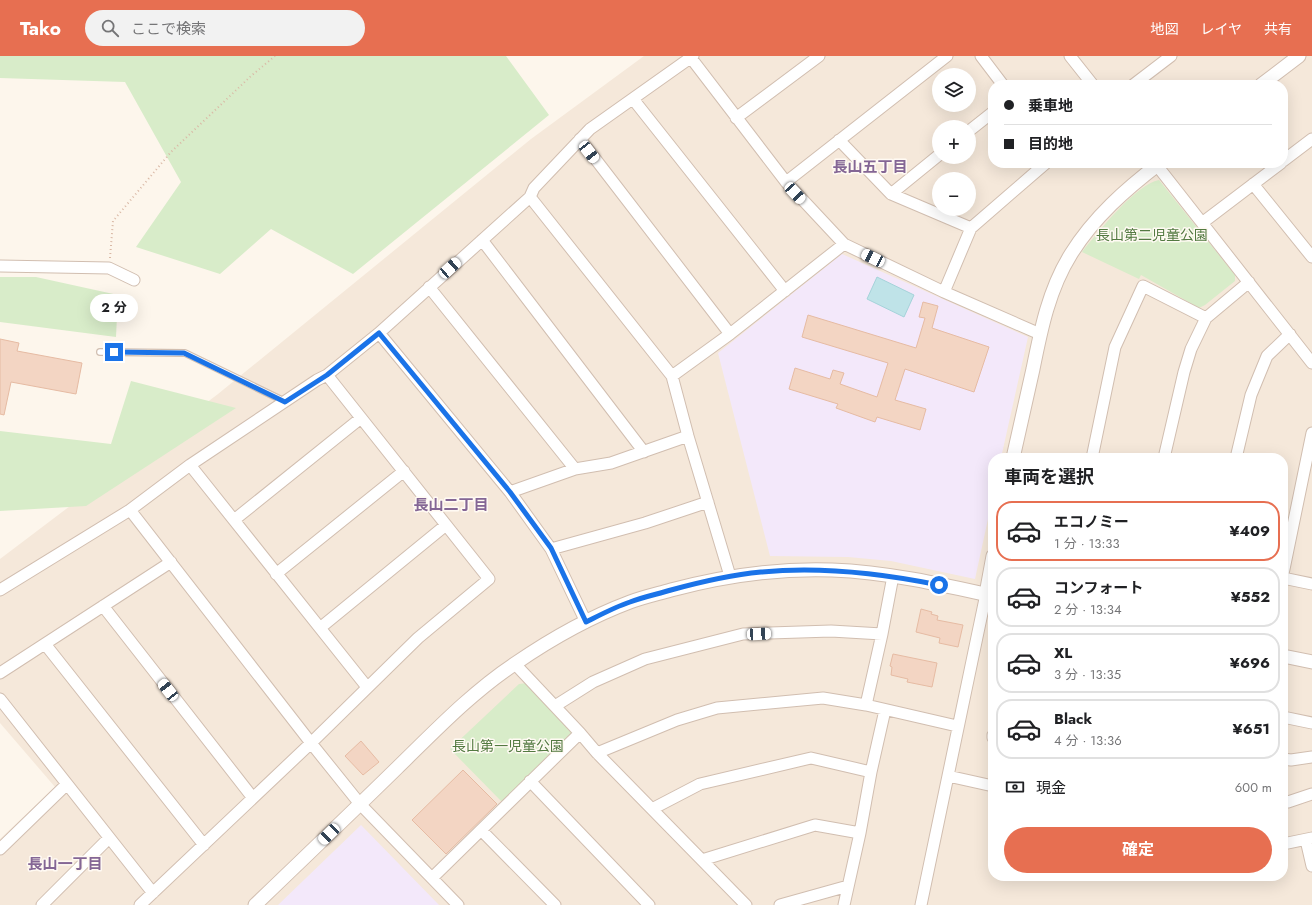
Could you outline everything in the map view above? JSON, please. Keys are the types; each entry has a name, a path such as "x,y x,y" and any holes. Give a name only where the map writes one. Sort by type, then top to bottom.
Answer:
{"street":[{"path":"736,118 819,56"},
{"path":"786,182 947,56"},
{"path":"981,56 1000,80"},
{"path":"1070,56 1089,80"},
{"path":"1140,80 1171,56"},
{"path":"1268,80 1299,56"},
{"path":"0,590 130,510 190,465 327,375 379,333 530,197 534,188 590,129 692,57 736,118 786,182 844,244 944,292 1040,334"},
{"path":"634,98 785,291"},
{"path":"976,125 988,116"},
{"path":"580,139 730,334"},
{"path":"1288,157 1312,139"},
{"path":"839,140 891,194 971,228"},
{"path":"891,194 932,161"},
{"path":"944,292 971,228 1040,168"},
{"path":"1014,453 1040,334 1053,291 1070,255 1080,240 1100,216 1121,194 1152,168"},
{"path":"1160,168 1312,363"},
{"path":"1202,223 1274,168"},
{"path":"1253,184 1312,257"},
{"path":"530,197 672,376 688,436 730,576"},
{"path":"482,240 644,452"},
{"path":"672,376 730,334 844,244"},
{"path":"0,266 109,268 134,280"},
{"path":"1165,453 1184,372 1191,349 1206,318 1249,282"},
{"path":"1093,453 1115,347 1143,286 1206,318"},
{"path":"429,287 575,470"},
{"path":"379,333 510,492 551,548 586,622"},
{"path":"1237,453 1250,395 1267,356 1290,334"},
{"path":"140,905 311,743 418,638 489,579 327,375"},
{"path":"234,520 361,418"},
{"path":"1288,550 1312,433"},
{"path":"510,492 575,470 611,463 688,436"},
{"path":"190,465 367,687"},
{"path":"276,574 404,471"},
{"path":"551,548 645,523 708,502"},
{"path":"130,510 360,804 458,905"},
{"path":"320,628 446,525"},
{"path":"0,673 171,562"},
{"path":"255,905 452,715 477,693 514,664 545,644 586,622 630,602 694,584 730,576 760,572 795,570 832,570 893,576 988,595"},
{"path":"866,705 893,576"},
{"path":"1288,579 1312,584"},
{"path":"921,905 957,726 988,599"},
{"path":"103,606 253,798"},
{"path":"555,706 593,682 645,659 743,634 831,632 882,634"},
{"path":"45,644 204,845"},
{"path":"1288,657 1312,662"},
{"path":"514,664 555,706 597,753 746,905"},
{"path":"597,753 677,720 718,708 823,698 866,705 957,726"},
{"path":"0,699 153,893"},
{"path":"844,905 885,710"},
{"path":"1288,718 1312,723"},
{"path":"432,878 580,733"},
{"path":"1288,759 1312,757"},
{"path":"652,809 700,784 811,758 871,772"},
{"path":"948,776 988,785"},
{"path":"530,781 649,905"},
{"path":"0,849 67,784"},
{"path":"1288,802 1312,794"},
{"path":"702,860 815,825 860,833"},
{"path":"481,830 555,905"},
{"path":"42,905 109,838"},
{"path":"1288,843 1309,839 1312,866"},
{"path":"780,905 848,886"}],"lane":[{"path":"100,352 184,353 285,402"}],"path":[{"path":"109,268 113,221 171,152 274,56"}],"shaded area":[{"path":"644,56 1312,56 1312,905 0,905 0,839 55,787 0,723 0,559 218,394 531,139"},
{"path":"842,254 1028,337 1002,453 988,453 988,519 975,579 891,561 848,557 770,556 718,353"},
{"path":"361,825 439,905 278,905"}],"green space":[{"path":"0,56 506,56 549,115 353,274 271,229 220,274 136,247 181,182 125,82 0,78"},
{"name":"長山第二児童公園","path":"1159,180 1235,275 1235,281 1205,305 1199,308 1141,275 1139,279 1082,252 1128,200 1139,190 1150,183"},
{"path":"0,277 36,277 118,295 116,337 0,322"},
{"path":"131,381 236,408 86,506 0,511 0,431 111,444"},
{"name":"長山第一児童公園","path":"527,683 576,733 503,803 450,749 519,684"}],"water":[{"path":"877,277 914,295 904,317 867,299"}],"building":[{"path":"923,302 938,306 932,328 989,347 974,392 905,369 895,400 926,409 920,430 877,417 875,422 836,408 838,404 789,389 795,368 830,379 833,370 844,373 840,384 877,397 888,363 802,337 808,315 916,348 925,318 919,317"},
{"path":"0,339 19,343 17,351 82,363 76,394 11,382 4,415 0,414"},
{"path":"921,609 932,612 931,614 938,616 937,620 963,625 958,647 939,643 940,638 916,632"},
{"path":"893,654 937,663 932,687 907,682 908,679 891,675 892,667 890,666"},
{"path":"361,741 379,762 363,775 345,756"},
{"path":"463,770 497,804 446,854 412,820"}],"district":[{"name":"長山五丁目","path":"870,167"},
{"name":"長山二丁目","path":"451,505"},
{"name":"長山一丁目","path":"65,864"}],"route":[{"path":"114,352 184,353 285,402 317,380 327,375 379,333 510,492 551,548 586,622 630,602 645,597 730,576 760,572 832,570 893,576 939,585"}]}
